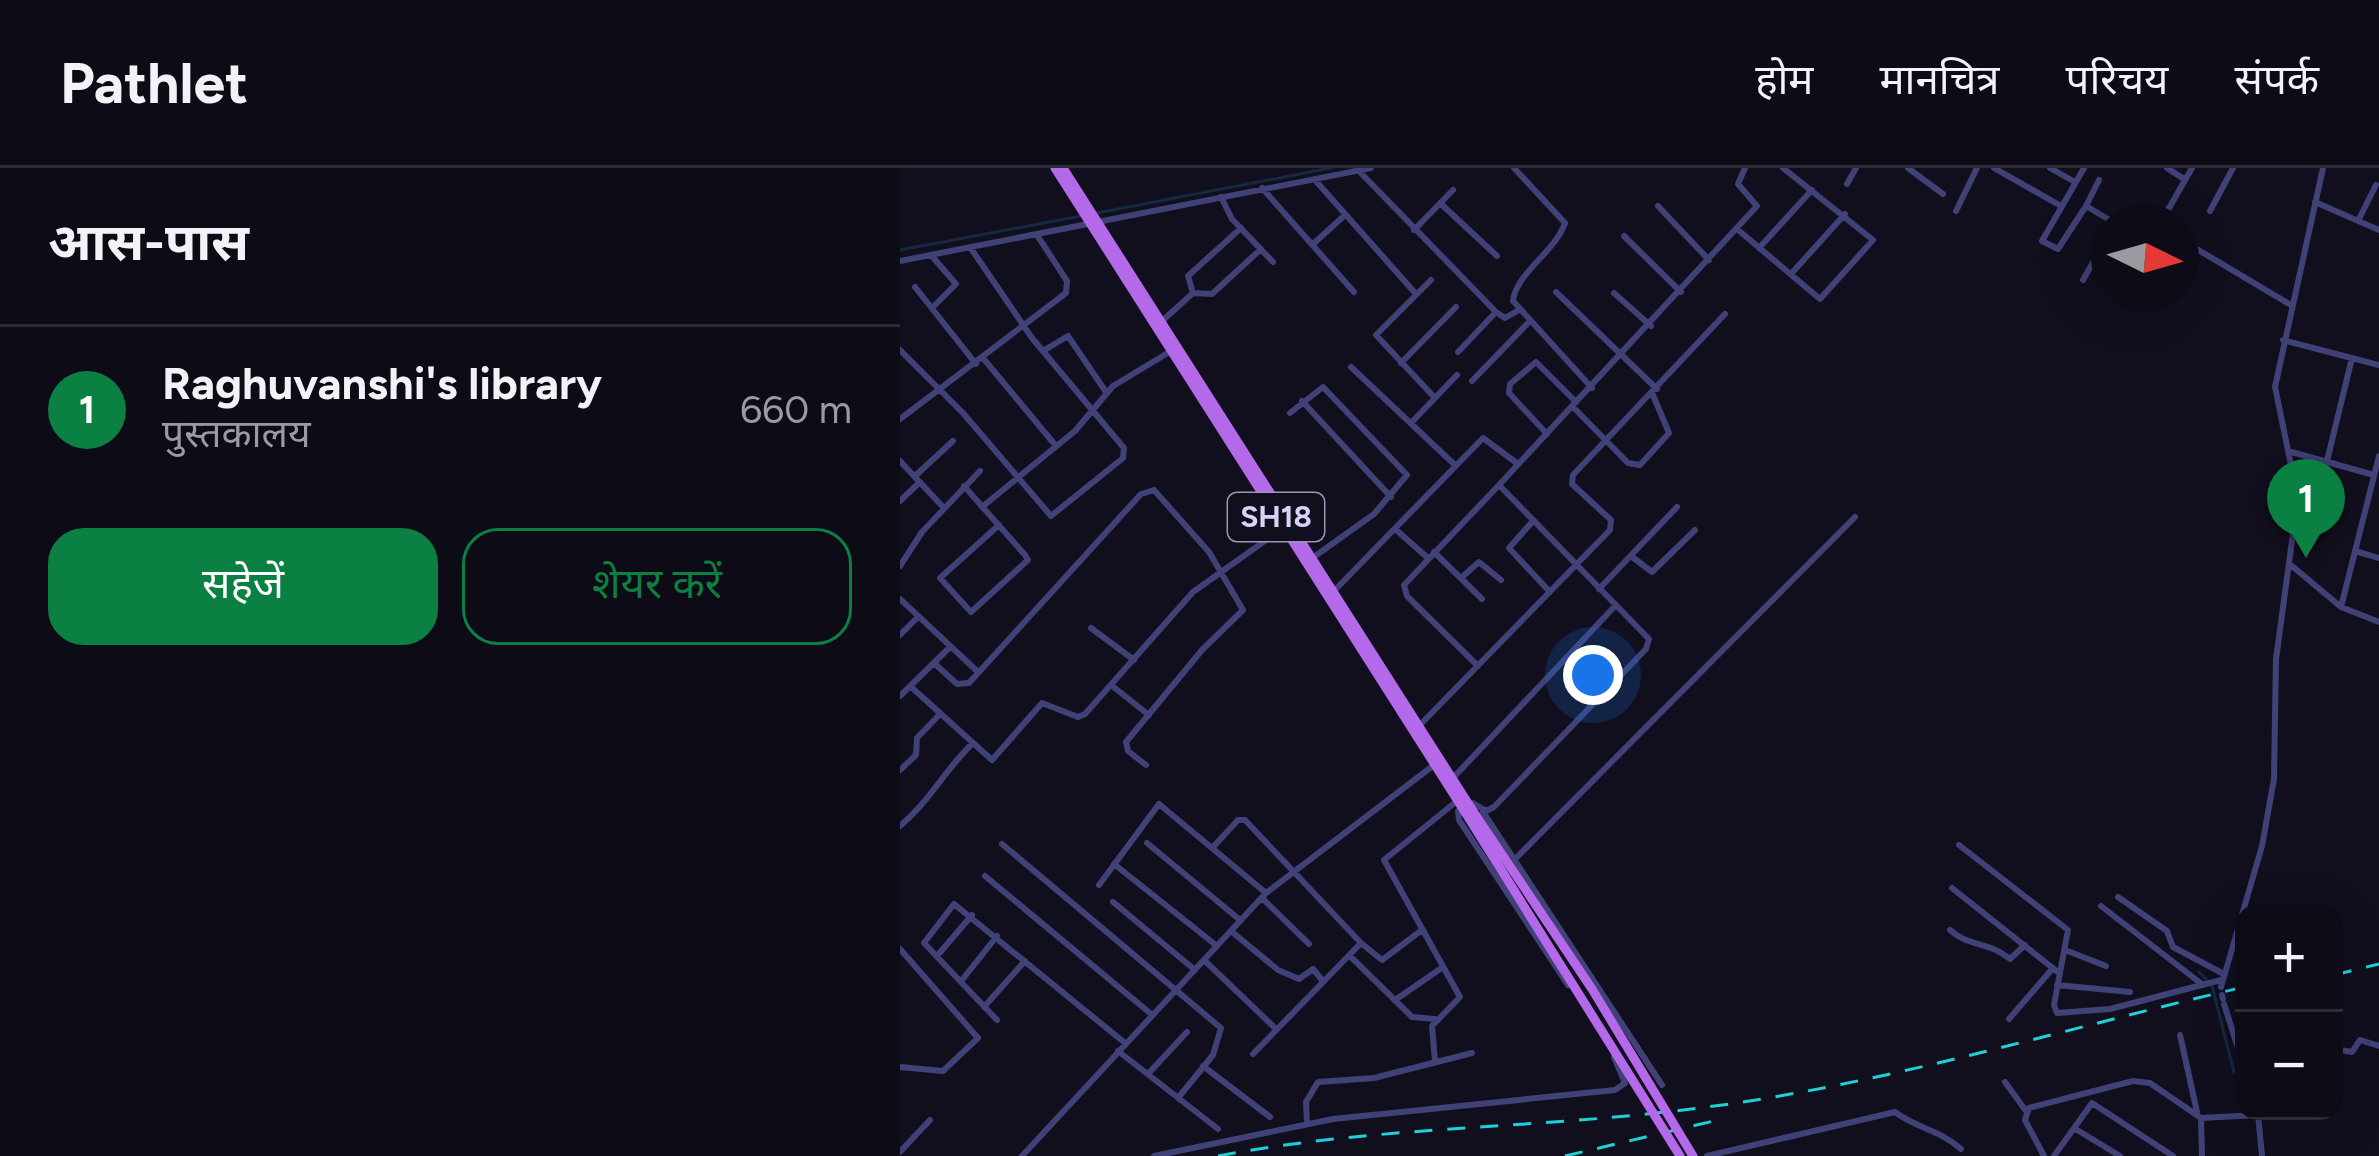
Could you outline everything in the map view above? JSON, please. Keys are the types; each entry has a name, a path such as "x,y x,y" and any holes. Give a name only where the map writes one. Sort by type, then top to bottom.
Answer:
{"main road":[{"name":"SH18","path":"1059,168 1451,779 1680,1156"},
{"name":"SH18","path":"1091,218 1434,765 1592,989 1693,1156"}],"street":[{"path":"900,261 1036,235 1091,218 1372,168"},
{"path":"1514,168 1565,223 1551,252 1515,287 1513,301 1592,388"},
{"path":"1478,666 1404,591 1406,581 1737,230 1758,203 1738,184 1745,168"},
{"path":"1737,230 1822,298 1874,238 1783,168"},
{"path":"1846,184 1856,168"},
{"path":"1908,168 1942,194"},
{"path":"1956,211 1976,171 1965,168"},
{"path":"1994,168 2061,206"},
{"path":"2050,168 2075,182"},
{"path":"2084,168 2042,239 2056,250 2099,180"},
{"path":"2167,168 2186,179"},
{"path":"2171,204 2192,168"},
{"path":"2210,211 2233,168"},
{"path":"2235,1037 2222,990 2270,808 2276,659 2291,565 2294,495 2275,387 2323,168"},
{"path":"1359,171 1496,312 1505,318 1519,310"},
{"path":"1315,179 1416,294"},
{"path":"2358,220 2376,185"},
{"path":"1262,188 1354,292"},
{"path":"1414,230 1453,190"},
{"path":"1760,248 1812,190"},
{"path":"1221,197 1241,228 1273,262"},
{"path":"2314,202 2379,230"},
{"path":"1440,203 1497,256"},
{"path":"1658,206 1709,260"},
{"path":"2086,206 2091,209"},
{"path":"1790,274 1845,214"},
{"path":"1312,245 1346,215"},
{"path":"1193,293 1188,276 1241,228"},
{"path":"900,419 916,402 940,391 1068,289 1036,235"},
{"path":"1624,236 1682,292"},
{"path":"900,350 1051,516 1125,455 1023,326 970,248"},
{"path":"1161,322 1193,293 1212,294 1261,249"},
{"path":"2199,250 2291,304"},
{"path":"930,255 956,284 932,308"},
{"path":"2083,280 2091,266"},
{"path":"1431,280 1376,335 1435,398"},
{"path":"915,287 1056,446"},
{"path":"1547,434 1508,390 1530,363 1538,363 1605,442 1634,466 1645,462 1669,433 1655,391 1556,292"},
{"path":"1614,293 1651,326"},
{"path":"1401,363 1456,308"},
{"path":"1458,352 1496,312"},
{"path":"1418,727 1612,527 1571,479 1725,314"},
{"path":"1472,381 1529,322"},
{"path":"1043,351 1069,336 1106,392"},
{"path":"2283,340 2379,365"},
{"path":"982,507 1056,446 1106,392 1171,351"},
{"path":"2327,461 2352,358"},
{"path":"1351,367 1456,466"},
{"path":"1411,423 1457,375"},
{"path":"1290,412 1317,388 1327,389 1405,472 1405,482 1391,497 1311,559"},
{"path":"1302,401 1391,497"},
{"path":"1332,593 1488,437 1518,464"},
{"path":"900,502 953,441"},
{"path":"2288,451 2374,475"},
{"path":"2342,607 2379,456"},
{"path":"900,461 944,508"},
{"path":"900,566 944,508 980,471"},
{"path":"1350,956 1416,1020 1435,1019 1461,999 1384,860 1467,807 1490,809 1646,649 1647,635 1499,485"},
{"path":"964,486 999,526 1028,560 971,612 940,578 999,526"},
{"path":"934,663 961,686 1147,490 1160,494 1220,569 1243,613 1202,650 1125,745 1146,765"},
{"path":"1598,589 1677,507"},
{"path":"1515,860 1855,518"},
{"path":"1533,521 1509,548 1550,592"},
{"path":"910,686 992,760 1037,705 1047,703 1082,717 1220,569 1283,528"},
{"path":"1395,529 1482,599"},
{"path":"1631,556 1652,572 1695,530"},
{"path":"2355,551 2379,558"},
{"path":"1461,578 1479,562 1502,580"},
{"path":"2291,565 2342,607 2379,622"},
{"path":"900,599 978,672"},
{"path":"1451,779 1615,606"},
{"path":"900,635 918,617"},
{"path":"1091,628 1134,660"},
{"path":"900,695 950,647"},
{"path":"1111,685 1149,715"},
{"path":"900,770 916,755 915,742 940,714"},
{"path":"900,826 931,800 946,769 971,745"},
{"path":"1022,1156 1264,895 1434,765"},
{"path":"1100,885 1159,804 1215,845 1309,944"},
{"path":"1467,807 1515,860 1662,1085"},
{"path":"1154,1156 1307,1124 1616,1090 1625,1083 1607,1044 1459,820 1467,807"},
{"path":"1215,845 1241,818 1382,960 1422,930"},
{"path":"1148,843 1240,920"},
{"path":"1002,844 1222,1030 1203,1066 1178,1098"},
{"path":"1959,845 2068,930 2056,970 2009,1019"},
{"path":"1114,864 1217,946"},
{"path":"985,876 1151,1014"},
{"path":"1952,888 2056,970 2055,1011 2076,1014 2203,985"},
{"path":"2118,897 2168,931 2173,947 2222,990"},
{"path":"1113,902 1195,970"},
{"path":"997,1020 924,939 951,905 972,915 1125,1042"},
{"path":"2101,906 2203,985 2222,990"},
{"path":"937,956 972,915"},
{"path":"1950,930 1962,940 1989,943 2012,959 2025,945"},
{"path":"1231,931 1278,970 1299,980 1313,970 1322,980"},
{"path":"961,981 997,936"},
{"path":"1253,1054 1361,943"},
{"path":"900,949 978,1037 943,1071 900,1067"},
{"path":"2065,950 2106,966"},
{"path":"1204,960 1276,1029"},
{"path":"984,1007 1025,961"},
{"path":"1398,998 1443,967"},
{"path":"2057,986 2130,992"},
{"path":"1435,1019 1436,1061"},
{"path":"1148,1074 1187,1032"},
{"path":"2180,1035 2199,1116 2202,1156"},
{"path":"2343,1050 2352,1052 2360,1040 2379,1046"},
{"path":"1118,1051 1218,1129"},
{"path":"1307,1124 1306,1102 1318,1082 1374,1078 1472,1053"},
{"path":"1203,1066 1270,1117"},
{"path":"2005,1082 2017,1106 2026,1111 2144,1080 2199,1116 2235,1114"},
{"path":"2054,1156 2093,1103 2173,1156"},
{"path":"2026,1111 2025,1120 2044,1156"},
{"path":"1706,1156 1895,1112 1915,1129 1943,1134 1961,1149"},
{"path":"900,1152 930,1120"},
{"path":"2259,1120 2262,1156"},
{"path":"2074,1128 2120,1156"}],"waterway":[{"path":"1097,213 1331,168"},
{"path":"900,250 1081,216"},
{"path":"2199,972 2206,979"},
{"path":"2212,986 2234,1072"}],"railway":[{"path":"2343,973 2379,964"},
{"path":"1218,1156 1336,1139 1632,1116 1761,1099 1900,1072 2235,989"},
{"path":"1565,1156 1718,1120"}],"place":[{"name":"Raghuvanshi's library","path":"2306,558"}]}
